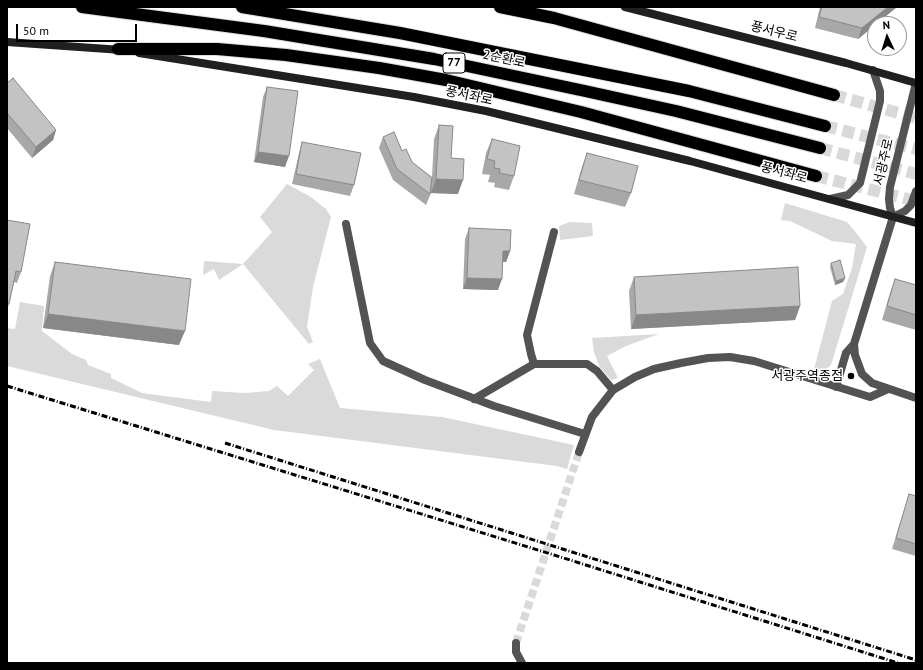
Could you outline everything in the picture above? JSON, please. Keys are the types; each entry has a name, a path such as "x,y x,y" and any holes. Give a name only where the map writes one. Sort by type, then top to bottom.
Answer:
{"highway":[{"name":"2순환로","path":"82,7 272,32 434,59 585,90 676,111 820,148"},
{"name":"2순환로","path":"242,7 400,33 689,91 825,126"},
{"path":"500,7 554,18 834,95"},
{"path":"118,49 217,49 286,55 379,68 446,80 582,112 816,176"}],"street":[{"name":"풍서우로","path":"626,7 873,70 916,83"},
{"name":"풍서좌로","path":"7,42 118,49 399,94 626,144 830,198 916,223"},
{"path":"830,198 848,195 860,183 880,101 880,91 873,70"},
{"name":"서광주로","path":"893,216 889,199 890,187 916,78"},
{"path":"916,191 911,205 905,211 893,216 854,344 855,355 862,374 872,383 888,390 916,398"},
{"path":"346,224 370,343 383,361 425,380 474,399 585,434"},
{"path":"534,364 527,335 554,232"},
{"path":"836,387 846,353 854,344"},
{"path":"579,452 592,417 613,390 635,377 654,369 708,358 730,357 754,361 870,397 888,390"},
{"path":"474,399 534,364 586,364 597,371 613,390"},
{"path":"516,643 516,652 522,663"}],"shaded area":[{"path":"287,184 311,197 326,209 331,217 313,287 307,327 313,342 309,344 243,264 272,232 260,217"},
{"path":"785,203 847,222 867,247 831,365 822,373 813,373 832,301 843,294 852,268 856,244 832,241 790,221 781,220"},
{"path":"570,222 592,223 593,236 560,240 559,226"},
{"path":"204,261 243,264 219,280 214,269 203,275"},
{"path":"20,302 44,306 42,331 72,354 86,360 88,365 111,374 111,378 142,393 211,402 212,391 245,393 269,391 277,386 288,396 314,370 308,364 320,359 340,408 442,417 574,445 567,469 557,466 274,430 7,366 7,328 15,329"},
{"path":"659,334 626,346 607,356 618,378 611,380 599,366 594,352 592,338"}],"building":[{"path":"822,7 888,7 877,16 867,16 867,24 862,28 819,17"},
{"path":"13,78 56,130 36,147 7,113 7,83"},
{"path":"267,87 298,91 289,156 258,152"},
{"path":"439,125 453,126 451,158 464,159 463,180 436,179"},
{"path":"394,132 402,151 406,149 412,162 432,178 430,194 397,169 383,137"},
{"path":"492,139 520,146 514,176 499,173 500,169 494,168 495,161 487,159"},
{"path":"302,142 361,153 354,185 296,174"},
{"path":"587,153 638,166 631,193 579,180"},
{"path":"7,220 30,224 21,272 16,271 9,304 7,303"},
{"path":"469,228 511,230 510,251 503,251 502,279 467,278"},
{"path":"840,260 845,278 836,281 831,263"},
{"path":"55,262 191,279 185,331 48,314"},
{"path":"798,267 800,306 636,315 634,277"},
{"path":"895,279 916,285 916,315 887,306"},
{"path":"909,494 916,496 916,544 896,538"}],"tunnel":[{"path":"834,95 916,118"},
{"path":"825,126 916,149"},
{"path":"820,148 916,174"},
{"path":"816,176 916,201"},
{"path":"516,643 579,452"}],"railway":[{"path":"7,386 898,663"},
{"path":"225,443 916,660"}],"place":[{"name":"서광주역종점","path":"851,376"}]}
